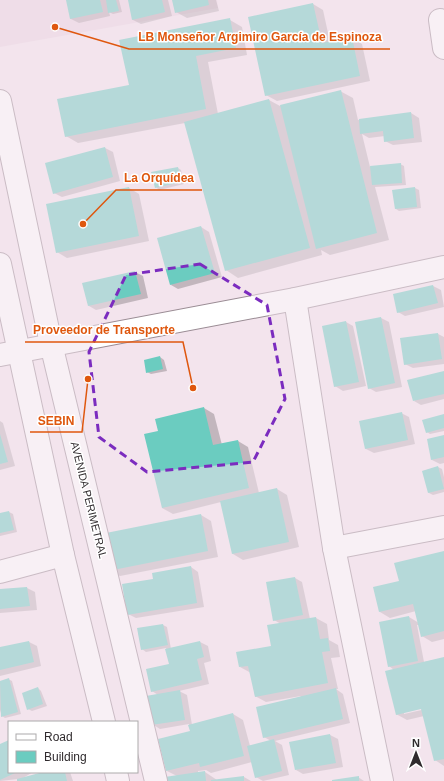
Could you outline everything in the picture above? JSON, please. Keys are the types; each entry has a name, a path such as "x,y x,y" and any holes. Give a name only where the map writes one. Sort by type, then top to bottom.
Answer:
{"street":[{"path":"444,21 440,20 444,48"},
{"name":"AVENIDA PERIMETRAL","path":"0,101 51,344 156,781"},
{"path":"0,264 10,353 63,555 104,721"},
{"path":"10,353 51,344 295,299 444,267"},
{"path":"295,299 334,548 382,781"},
{"path":"334,548 444,527"},
{"path":"0,572 63,555"}],"highlighted area":[{"path":"200,264 267,305 285,399 253,462 147,472 99,437 89,352 126,275"}],"shaded area":[{"path":"0,0 217,0 218,8 0,47"}],"building":[{"path":"66,0 100,0 103,12 70,19"},
{"path":"106,0 116,0 119,11 108,13"},
{"path":"128,0 162,0 165,12 132,20"},
{"path":"172,0 208,0 209,5 175,13"},
{"path":"313,3 322,43 352,37 360,76 265,96 248,17"},
{"path":"230,18 236,48 196,56 206,109 65,137 57,99 129,85 119,40"},
{"path":"341,90 377,233 316,249 280,105"},
{"path":"269,99 310,248 225,271 184,122"},
{"path":"411,112 414,138 384,142 383,131 360,134 359,119"},
{"path":"105,147 113,177 53,194 45,163"},
{"path":"401,163 402,183 372,185 370,166"},
{"path":"178,167 181,182 155,188 151,172"},
{"path":"129,187 139,236 56,253 46,204"},
{"path":"415,187 417,207 395,209 392,190"},
{"path":"201,226 215,273 170,285 157,238"},
{"path":"135,271 141,294 88,306 82,283"},
{"path":"433,285 438,303 397,313 393,294"},
{"path":"381,317 395,383 368,389 355,322"},
{"path":"346,321 359,382 334,387 322,326"},
{"path":"438,333 442,359 404,365 400,338"},
{"path":"160,356 163,369 146,373 144,360"},
{"path":"444,371 444,394 413,401 407,380"},
{"path":"204,407 213,445 238,440 249,488 162,508 144,434 158,431 155,419"},
{"path":"402,412 408,440 365,449 359,421"},
{"path":"444,414 444,428 426,433 422,420"},
{"path":"0,434 8,462 0,464"},
{"path":"444,435 444,457 431,460 427,439"},
{"path":"438,466 444,489 428,493 422,471"},
{"path":"277,488 289,542 232,554 220,501"},
{"path":"9,511 14,530 0,533 0,513"},
{"path":"201,514 208,551 108,571 101,534"},
{"path":"444,551 444,631 421,637 413,604 379,612 373,587 399,581 394,563"},
{"path":"191,566 197,603 127,615 122,584 153,579 152,573"},
{"path":"295,577 303,615 273,621 266,582"},
{"path":"27,587 30,606 0,609 0,589"},
{"path":"409,616 418,661 388,667 379,622"},
{"path":"316,617 320,639 328,638 330,651 322,652 328,683 255,697 248,666 239,667 236,652 271,646 267,625"},
{"path":"163,624 168,645 141,650 137,628"},
{"path":"29,641 34,662 0,670 0,647"},
{"path":"200,641 204,657 197,659 202,680 151,692 146,669 169,664 165,649"},
{"path":"444,657 444,759 434,761 421,709 396,715 385,671"},
{"path":"9,678 18,712 1,717 0,681"},
{"path":"38,687 43,704 27,710 22,693"},
{"path":"336,688 343,719 263,738 256,707"},
{"path":"180,690 185,720 151,725 146,696"},
{"path":"233,713 244,756 200,767 199,763 166,771 158,739 190,731 188,725"},
{"path":"330,734 336,763 295,770 289,742"},
{"path":"274,739 282,771 255,778 247,746"},
{"path":"8,740 8,773 15,773 0,780 0,744"},
{"path":"205,771 206,781 159,781 158,778"},
{"path":"39,773 65,773 67,781 17,781 17,779"},
{"path":"244,776 244,781 211,781 211,780"},
{"path":"359,776 359,781 332,781 332,780"}],"place":[{"name":"LB Monseñor Argimiro García de Espinoza","path":"55,27"},
{"name":"La Orquídea","path":"83,224"},
{"name":"SEBIN","path":"88,379"},
{"name":"Proveedor de Transporte","path":"193,388"}]}
